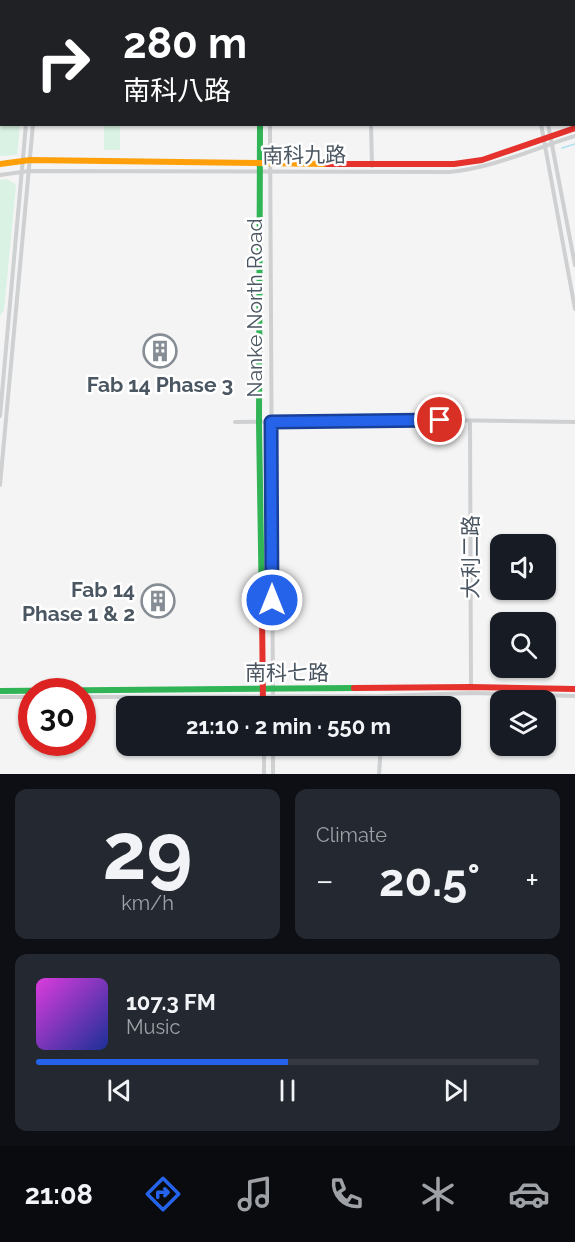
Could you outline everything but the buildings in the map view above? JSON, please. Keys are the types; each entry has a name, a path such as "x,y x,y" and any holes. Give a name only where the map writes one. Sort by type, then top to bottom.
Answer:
{"street":[{"path":"0,485 29,171 26,126"},
{"path":"0,416 22,172 27,161 33,126"},
{"name":"Nanke North Road","path":"260,126 259,423 263,696"},
{"name":"Nanke North Road","path":"270,126 273,696"},
{"path":"371,126 372,168"},
{"path":"542,126 547,144 575,309"},
{"path":"548,126 547,144 553,151 575,265"},
{"path":"547,144 575,128"},
{"name":"南科九路","path":"22,172 270,172 454,164 575,136"},
{"name":"南科九路","path":"0,164 27,161 259,163 372,168"},
{"path":"0,175 22,172"},
{"path":"235,422 440,420 575,422"},
{"name":"大利二路","path":"470,422 471,690"},
{"name":"南科七路","path":"0,691 273,692 575,689"},
{"name":"南科七路","path":"273,692 384,696 471,690 575,696"},
{"name":"南科七路","path":"96,697 263,692"},
{"path":"0,698 18,697"},
{"path":"264,756 264,774"},
{"path":"273,756 273,774"},
{"path":"379,774 380,756"}],"green space":[{"path":"0,126 20,126 17,155 0,156"},
{"path":"104,126 120,126 120,150 104,150"},
{"path":"7,179 16,185 4,310 0,316 0,180"}],"waterway":[{"path":"562,148 575,144"}],"traffic: fast":[{"path":"260,126 259,423 262,611"},
{"path":"0,691 354,688"}],"traffic: slow":[{"path":"0,164 30,160 327,164"}],"traffic: jam":[{"path":"327,164 454,164 482,160 575,128"},
{"path":"262,611 263,696"},
{"path":"354,688 575,689"}],"place":[{"name":"Fab 14 Phase 3","path":"160,351"},
{"name":"Fab 14 Phase 1 & 2","path":"158,601"}],"route":[{"path":"272,600 271,422 440,420"}]}
